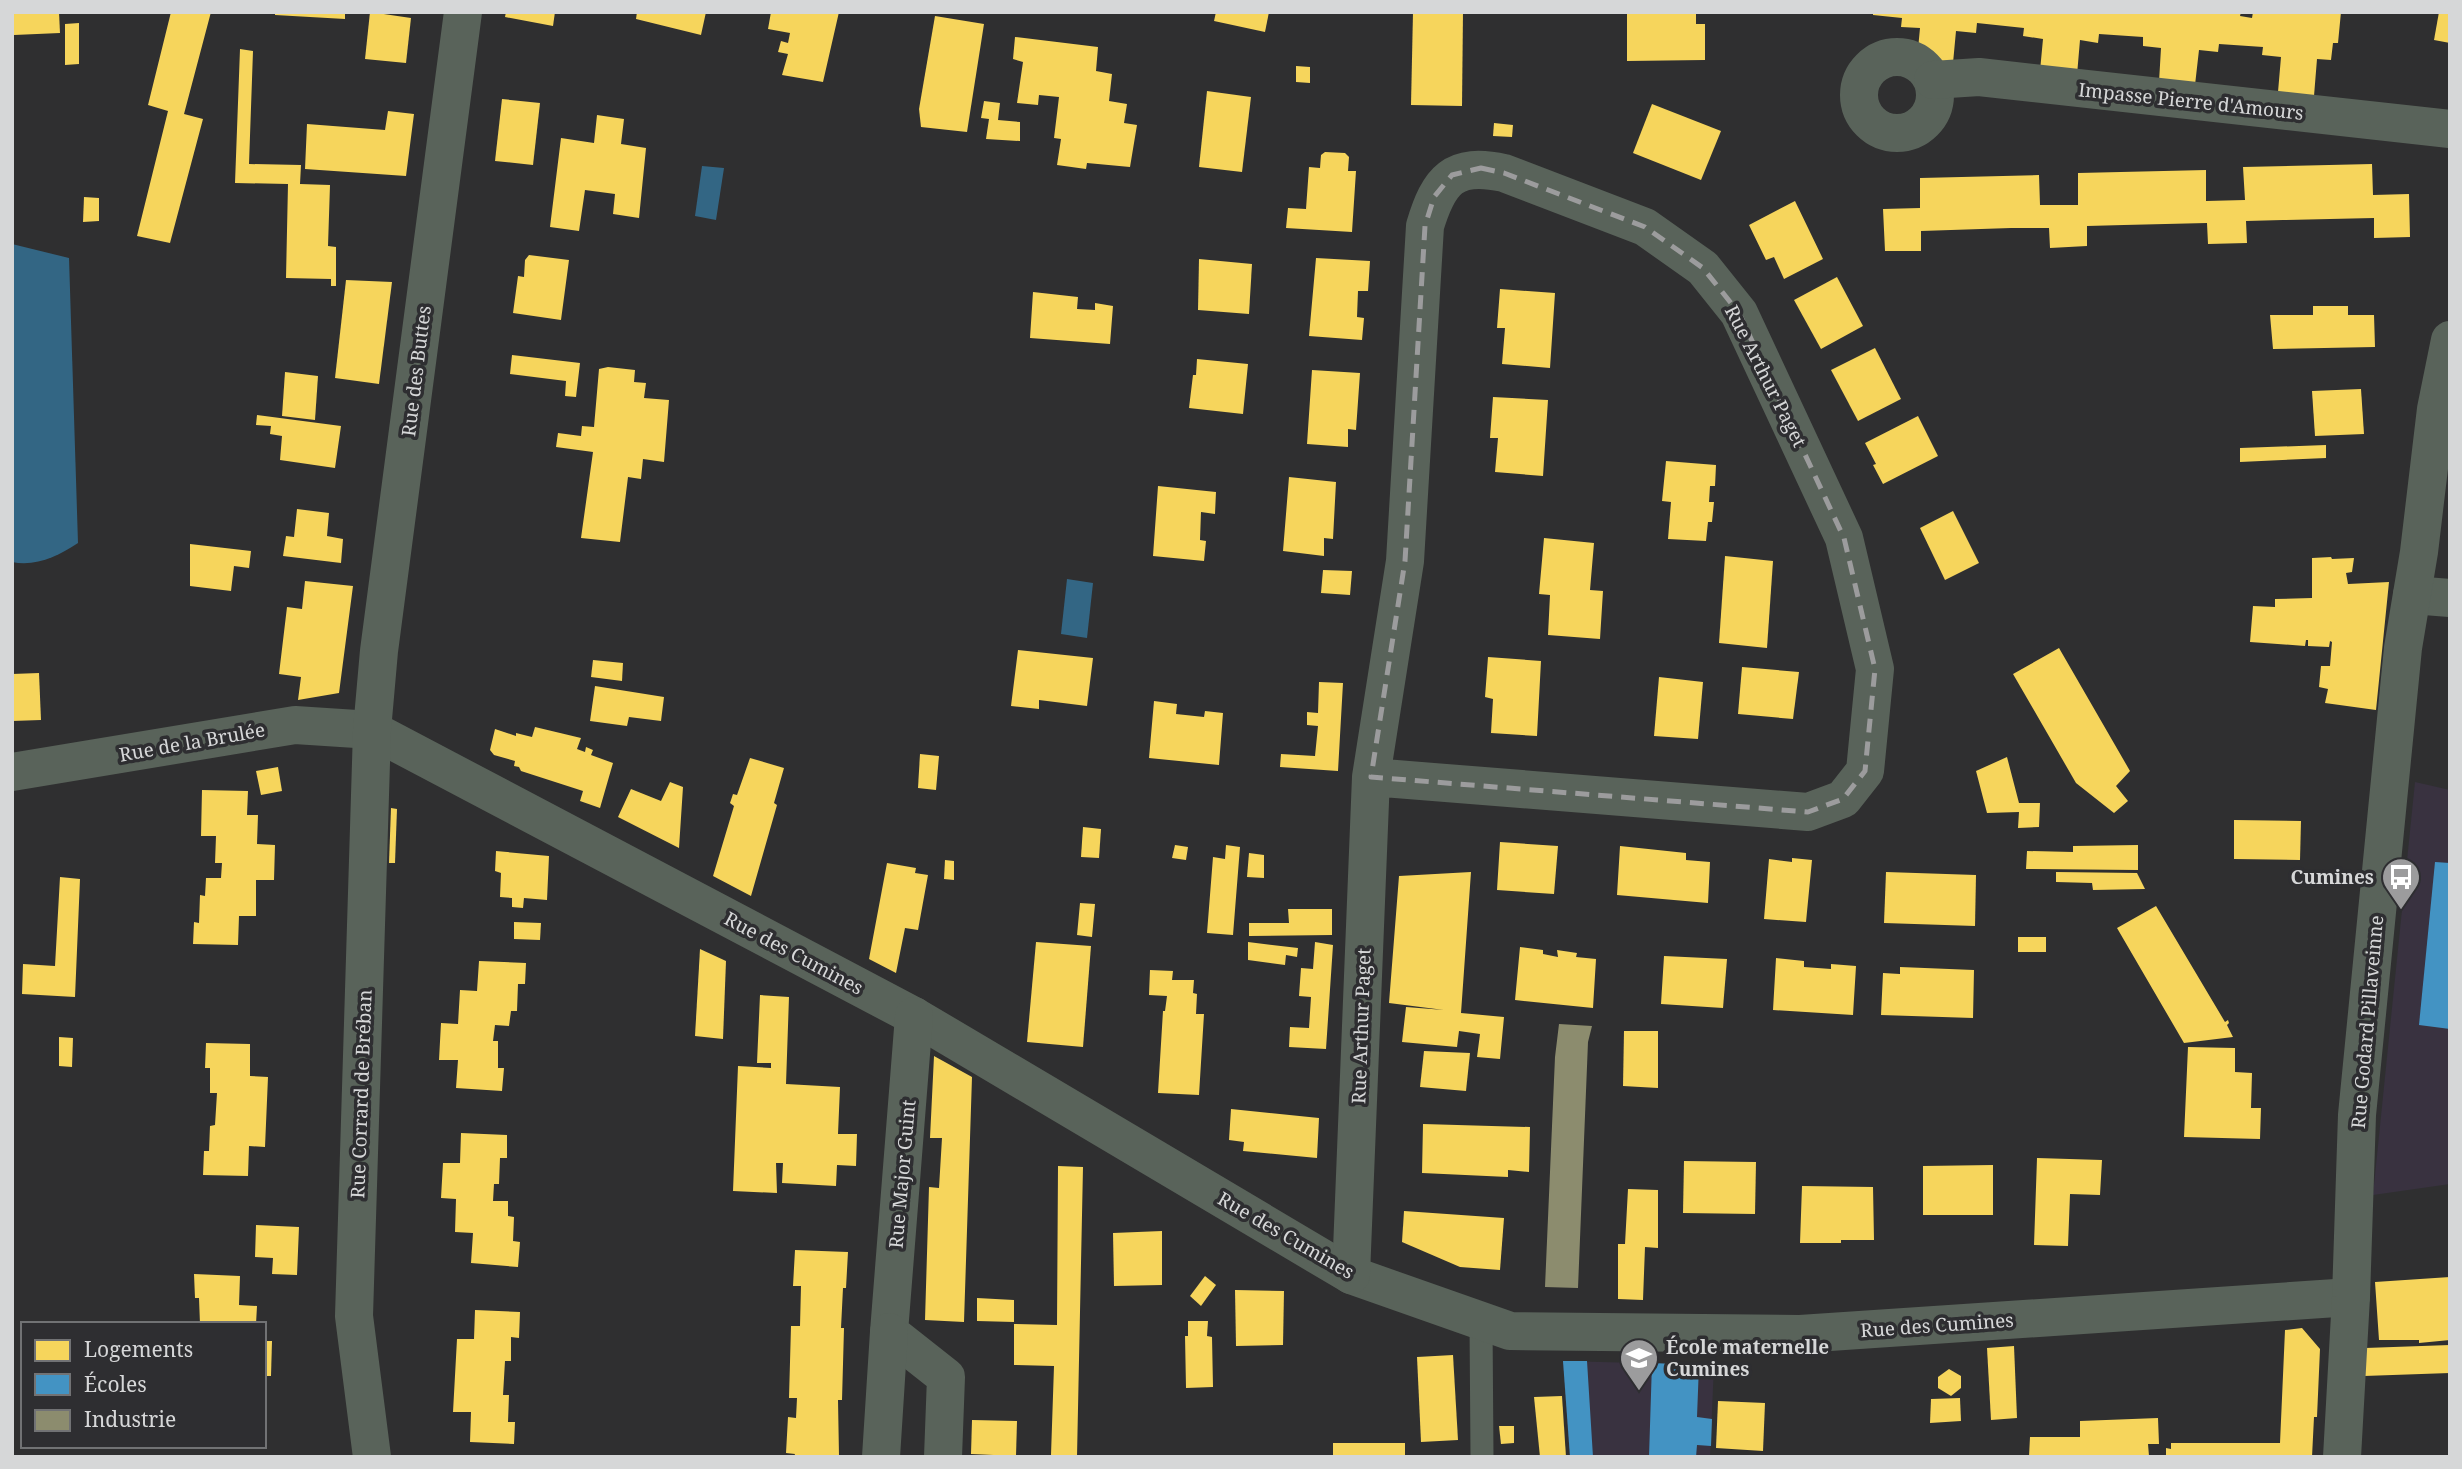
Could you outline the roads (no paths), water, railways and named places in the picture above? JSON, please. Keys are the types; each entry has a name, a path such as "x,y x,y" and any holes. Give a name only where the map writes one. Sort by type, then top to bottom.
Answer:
{"street":[{"name":"Rue des Buttes","path":"372,730 379,651 463,12"},
{"name":"Impasse Pierre d'Amours","path":"1933,80 1979,77 2450,129"},
{"name":"Rue Arthur Paget","path":"1351,1275 1371,777 1405,561 1425,226 1434,197 1452,175 1481,169 1504,173 1645,226 1703,268 1739,313 1844,538 1875,669 1865,771 1843,799 1808,812 1371,777"},
{"name":"Rue Godard Pillaveinne","path":"2342,1457 2357,1115 2403,648 2419,552 2436,409 2450,340"},
{"path":"2412,595 2450,598"},
{"name":"Rue de la Brulée","path":"12,772 295,725 372,730"},
{"name":"Rue des Cumines","path":"372,730 914,1016 1351,1275 1510,1331 1800,1334 2351,1297"},
{"name":"Rue Corrard de Bréban","path":"372,730 354,1315 372,1457"},
{"name":"Rue Major Guint","path":"881,1457 914,1016"},
{"path":"889,1332 946,1377 943,1457"}],"lane":[{"path":"1481,1321 1482,1457"}],"water":[{"path":"702,166 724,168 716,220 695,216"},
{"path":"12,244 69,258 78,543 55,556 30,563 12,562"},
{"path":"1067,579 1093,583 1087,638 1061,634"}],"place":[{"name":"Cumines","path":"2401,911"},
{"name":"École maternelle Cumines","path":"1639,1392"}]}
